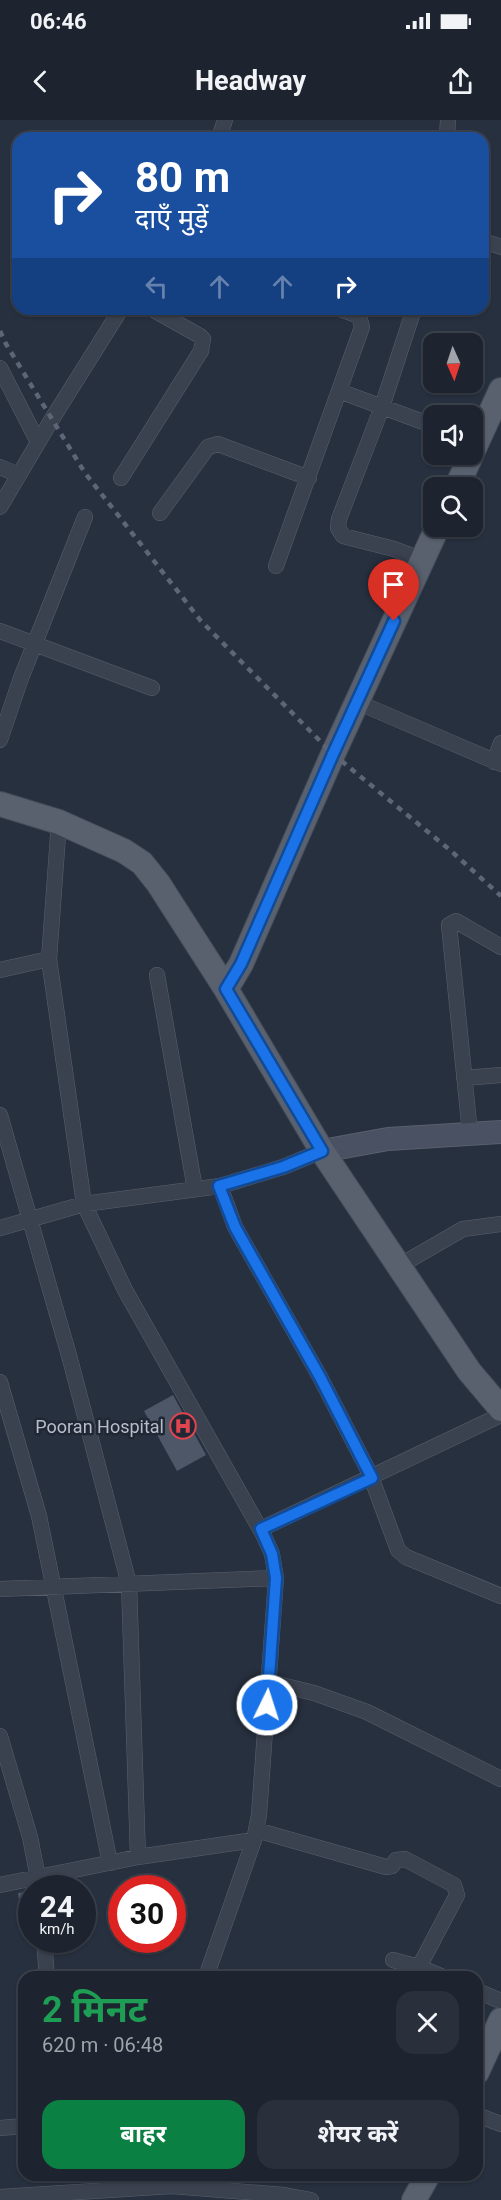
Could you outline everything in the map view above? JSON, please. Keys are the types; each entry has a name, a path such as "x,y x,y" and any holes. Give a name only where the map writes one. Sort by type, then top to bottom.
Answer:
{"main road":[{"path":"483,427 501,390"},
{"path":"226,989 241,964 433,537"},
{"path":"0,804 59,822 124,851 142,863 158,883 226,989 322,1151 469,1371 501,1409"},
{"path":"483,2056 500,2024"},
{"path":"414,2200 425,2181"}],"street":[{"path":"0,507 117,315"},
{"path":"121,478 203,345 200,336 163,315"},
{"path":"276,566 363,327 359,316 356,315"},
{"path":"412,315 382,407 339,519 338,528 343,536 394,549 423,560"},
{"path":"1,374 38,442"},
{"path":"339,392 423,422"},
{"path":"160,513 208,447 214,444 309,478"},
{"path":"0,467 19,475"},
{"path":"0,740 21,678 85,517"},
{"path":"0,631 152,688"},
{"path":"357,702 498,763 501,742"},
{"path":"59,822 49,959 84,1204 125,1290 261,1529 272,1554 276,1578 255,1835 205,1971"},
{"path":"470,1133 449,925 456,921 501,947"},
{"path":"0,970 49,959"},
{"path":"157,975 195,1189"},
{"path":"464,1078 501,1076"},
{"path":"0,1115 70,1359 129,1584 138,1857"},
{"path":"0,1228 84,1204 219,1186 283,1167 322,1151 388,1139 501,1132"},
{"path":"219,1186 235,1227 320,1377 372,1478 401,1553 501,1596"},
{"path":"399,1266 463,1229 501,1224"},
{"path":"0,1382 34,1494 110,1863"},
{"path":"261,1529 501,1415"},
{"path":"0,1588 276,1578"},
{"path":"268,1682 314,1693 367,1712 501,1779"},
{"path":"0,1736 27,1828 37,1875"},
{"path":"65,1875 138,1857 255,1835 386,1868 392,1866 396,1860 405,1859 453,1885 457,1895 419,1967"},
{"path":"0,1885 18,1884"},
{"path":"45,1953 47,1971"},
{"path":"393,1960 429,1971"},
{"path":"483,1994 501,2001"},
{"path":"483,2117 501,2124"},
{"path":"0,2128 18,2126"},
{"path":"64,2181 65,2196"},
{"path":"0,2197 65,2196 172,2186 284,2195 311,2200"}],"building":[{"path":"173,1395 206,1455 177,1471 144,1411"}],"railway":[{"path":"0,331 85,473 201,621 333,754 450,850 501,896"}],"place":[{"name":"Pooran Hospital","path":"183,1426"}],"route":[{"path":"267,1705 276,1578 272,1554 261,1529 372,1478 320,1377 235,1227 219,1186 283,1167 322,1151 226,989 241,964 394,621"}]}
